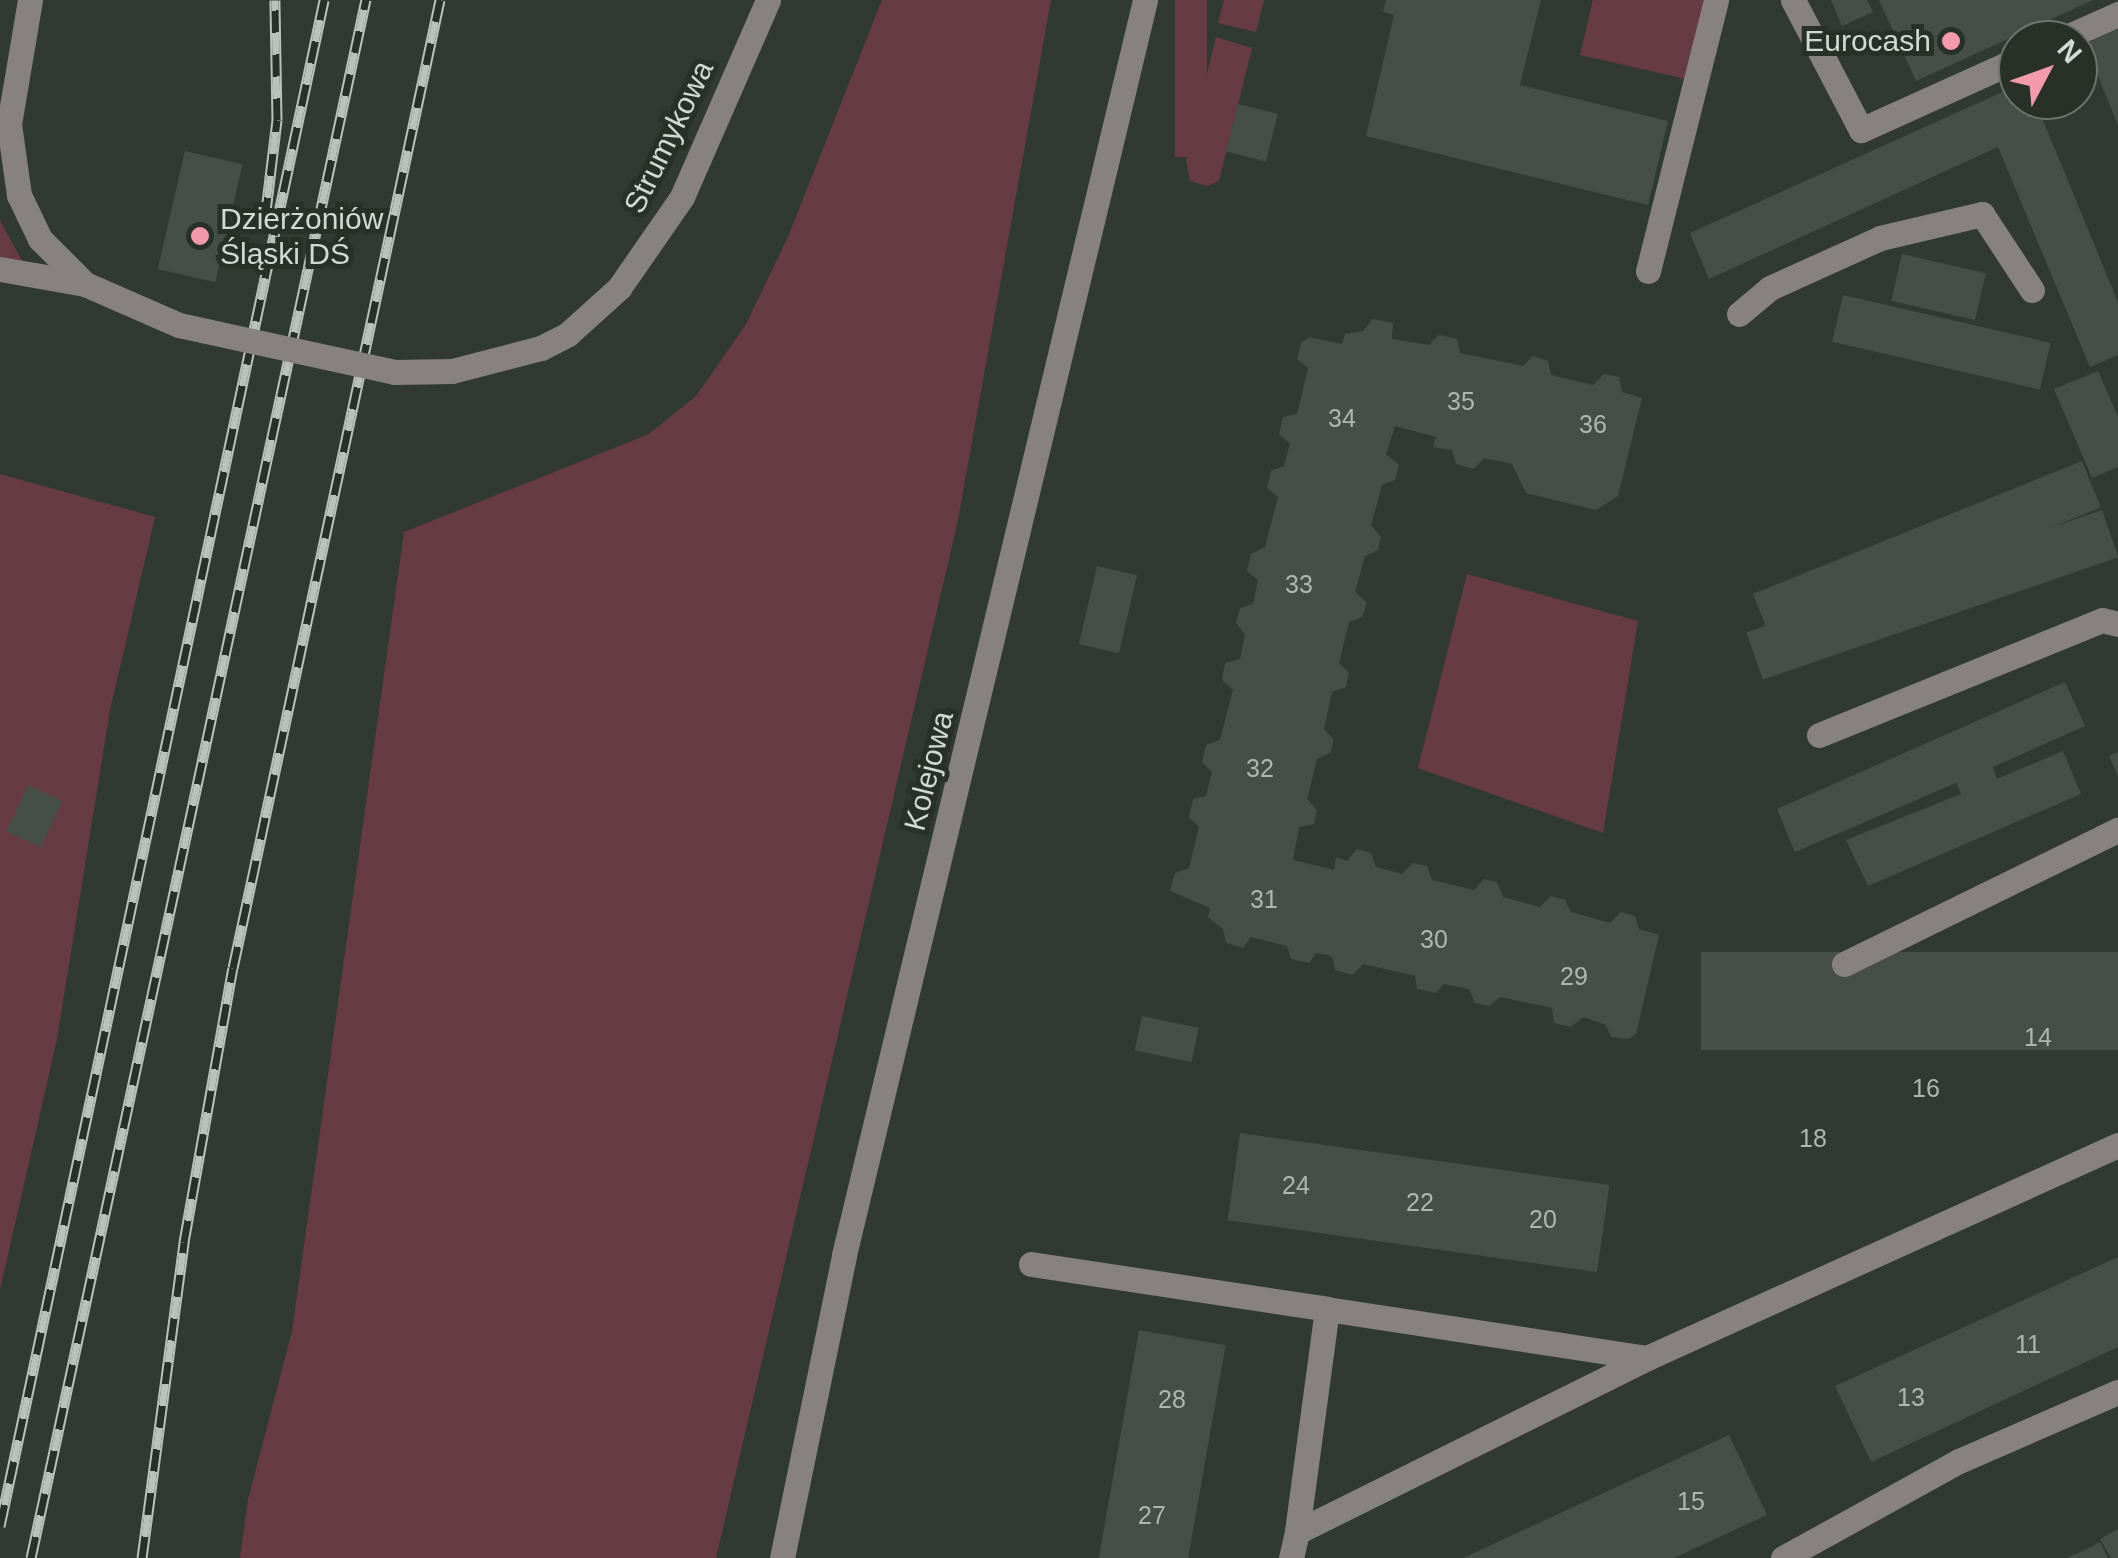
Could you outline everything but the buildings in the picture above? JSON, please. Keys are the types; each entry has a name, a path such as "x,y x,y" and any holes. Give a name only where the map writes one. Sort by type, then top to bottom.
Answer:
{"street":[{"path":"30,0 5,136 19,195 40,239 85,284"},
{"name":"Strumykowa","path":"85,284 179,325 395,372 452,371 541,348 568,334 619,288 682,197 768,0"},
{"name":"Kolejowa","path":"782,1558 844,1256 1145,0"},
{"path":"1648,270 1716,0"},
{"path":"1793,0 1861,130 1998,68"},
{"path":"1738,314 1770,288 1880,238 1982,214 2032,290"},
{"path":"0,270 85,284"},
{"path":"1819,735 2102,620 2118,624"},
{"path":"1844,964 2118,830"},
{"path":"1298,1532 1647,1358 2118,1145"},
{"path":"1031,1264 1647,1358"},
{"path":"1291,1558 1298,1532 1327,1309"},
{"path":"1783,1558 1959,1461 2118,1392"}],"shaded area":[{"path":"882,0 1051,0 958,520 716,1558 240,1558 248,1500 292,1331 404,532 649,434 696,396 745,326 788,237"},
{"path":"1175,0 1207,0 1207,157 1175,157"},
{"path":"1224,0 1264,0 1256,32 1218,23"},
{"path":"1593,0 1705,0 1686,79 1580,55"},
{"path":"1216,37 1252,48 1219,181 1207,186 1190,181 1186,160"},
{"path":"0,220 4,228 24,264 0,260"},
{"path":"0,474 155,517 110,710 57,1039 0,1290"},
{"path":"1467,574 1638,621 1603,833 1418,768"}],"railway":[{"path":"265,219 277,120 275,0"},
{"path":"0,1526 324,0"},
{"path":"31,1558 366,0"},
{"path":"142,1558 184,1242 233,968 440,0"}],"place":[{"name":"Eurocash","path":"1951,41"},
{"name":"Dzierżoniów Śląski DŚ","path":"200,236"}]}
